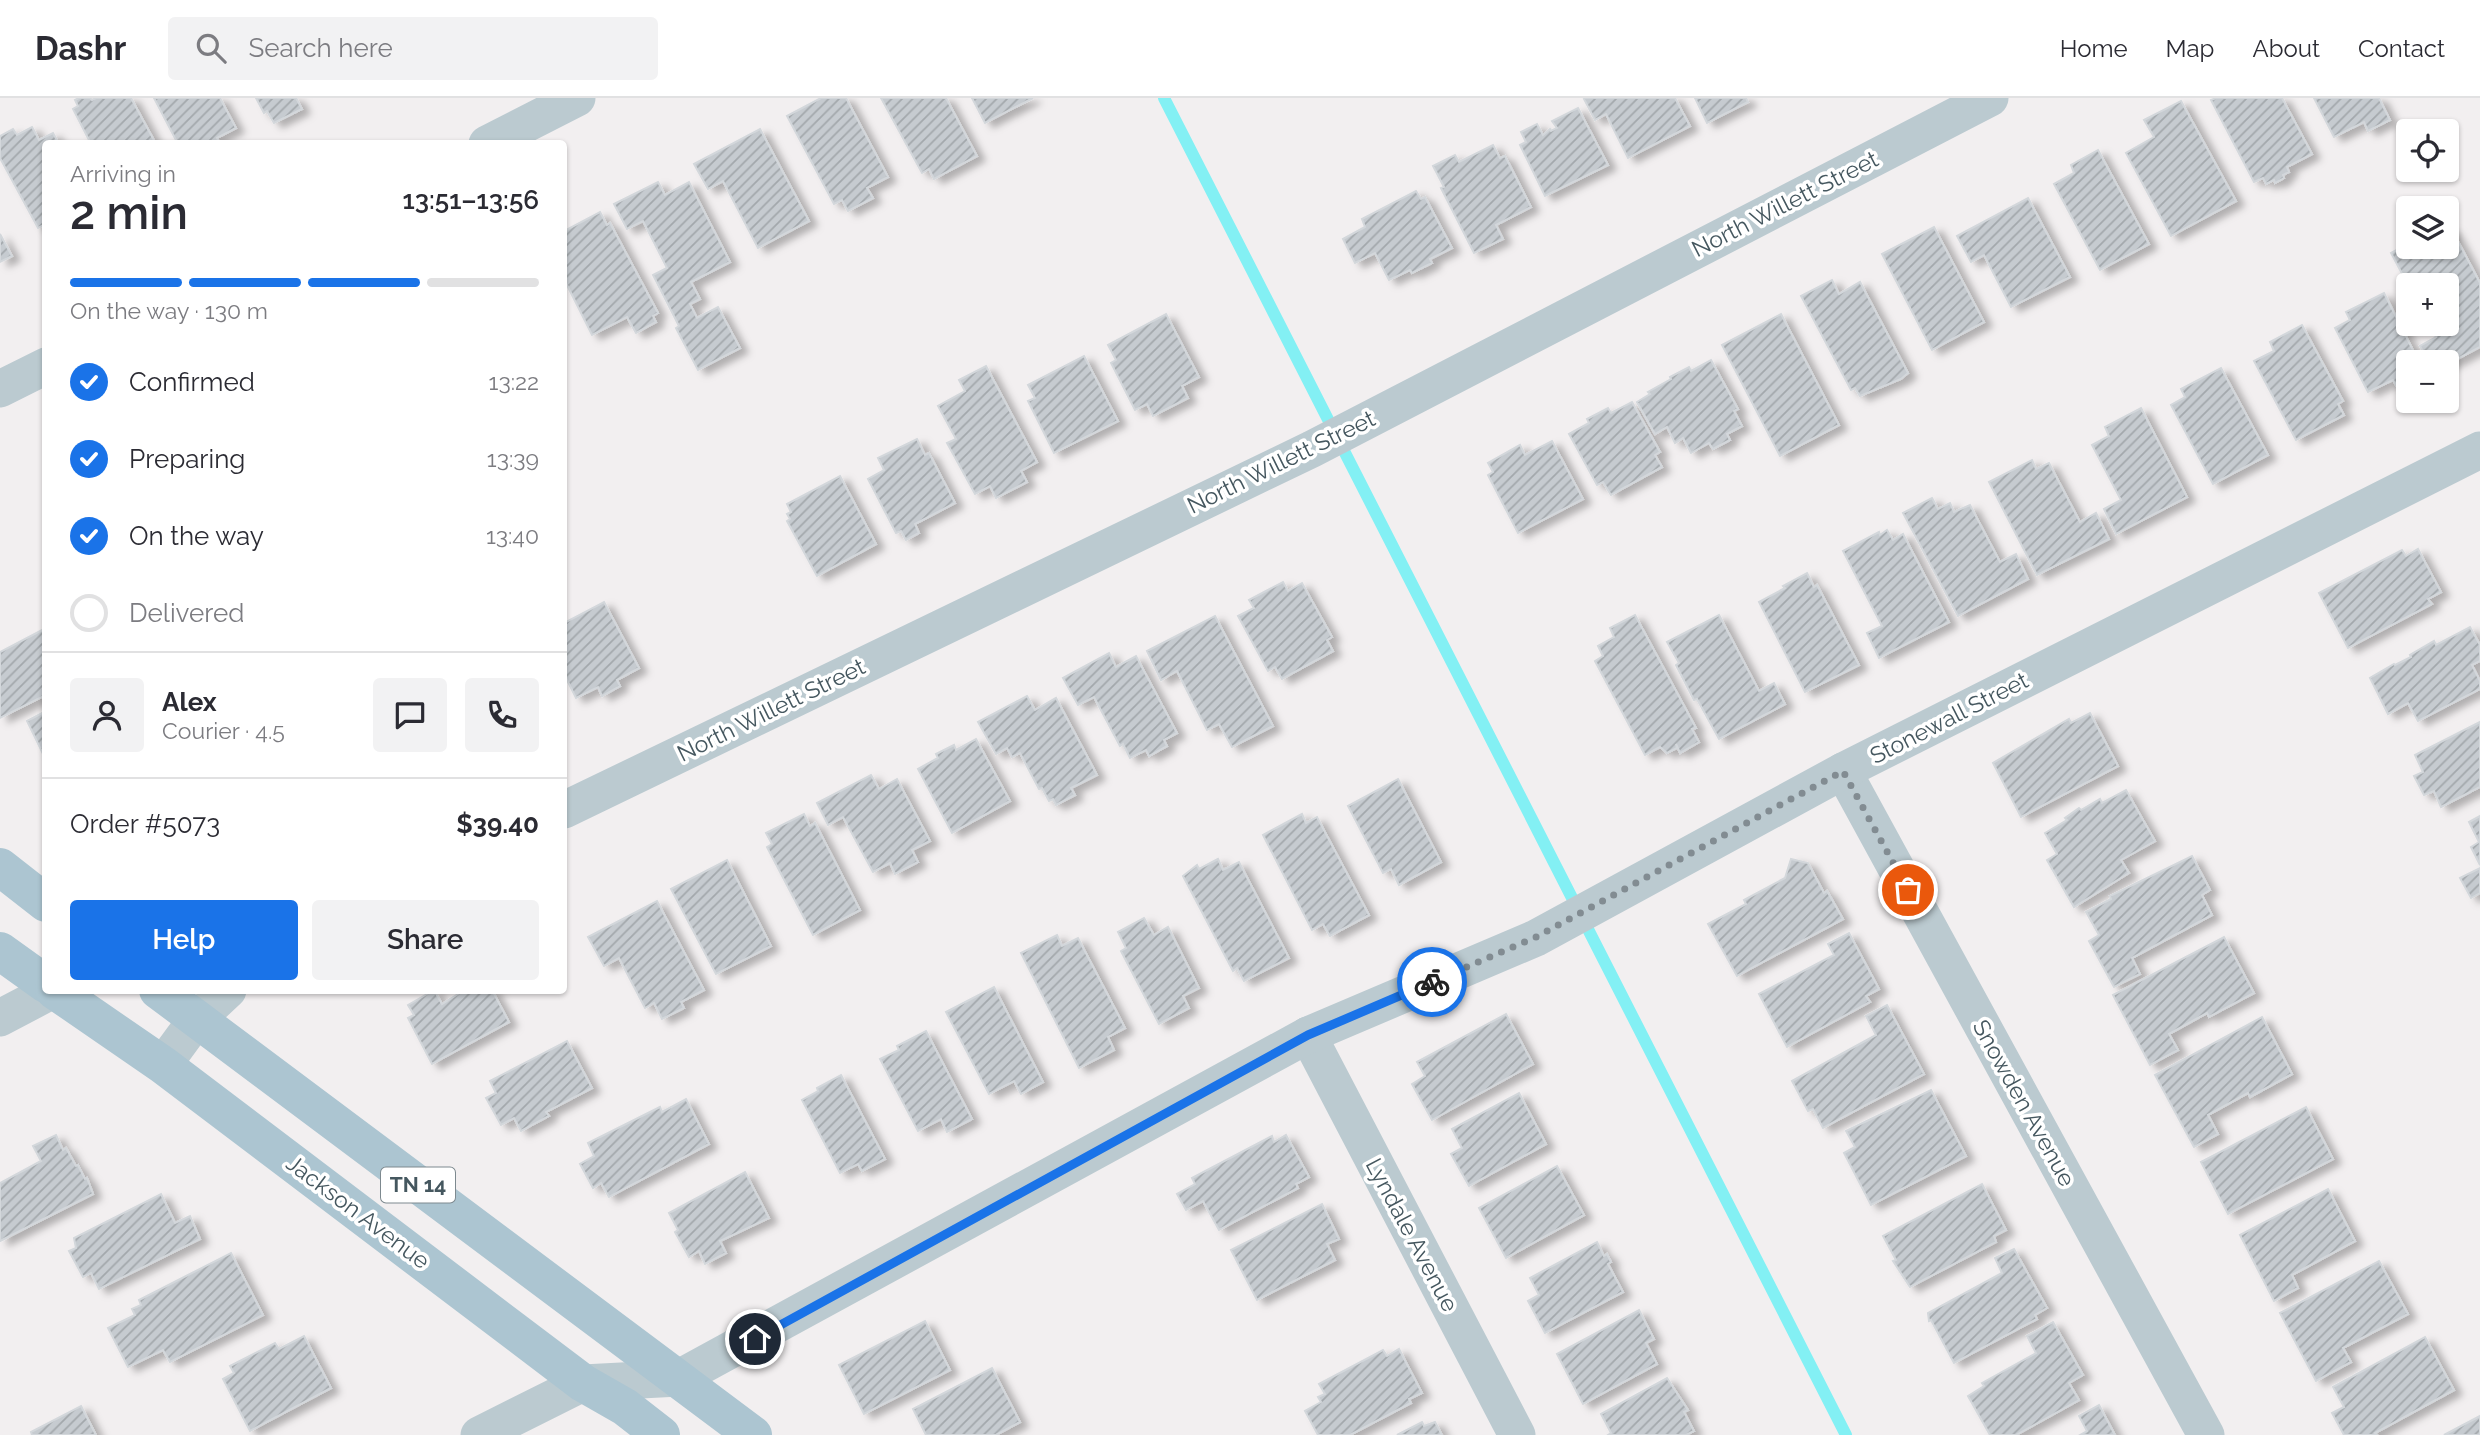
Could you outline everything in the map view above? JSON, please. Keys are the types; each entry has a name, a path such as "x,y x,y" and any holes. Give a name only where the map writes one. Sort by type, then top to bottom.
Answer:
{"main road":[{"path":"0,867 42,900"},
{"path":"0,951 42,981"},
{"name":"Jackson Avenue","path":"59,994 163,1065 583,1383 625,1407 662,1435"},
{"name":"TN 14","path":"163,994 753,1435"}],"street":[{"path":"495,140 577,98"},
{"name":"North Willett Street","path":"567,809 1312,449 1990,98"},
{"path":"0,389 42,368"},
{"name":"Stonewall Street","path":"479,1435 583,1383 679,1378 1308,1035 1536,937 1843,771 2477,458"},
{"name":"Snowden Avenue","path":"1843,771 2206,1435"},
{"path":"0,1018 45,994"},
{"path":"163,1065 196,1020 224,994"},
{"name":"Lyndale Avenue","path":"1308,1035 1517,1435"}],"building":[{"path":"131,98 154,140 89,140 73,109 78,106 75,100"},
{"path":"154,98 220,98 236,128 217,138 218,140 176,140"},
{"path":"256,98 296,98 302,109 274,123 267,111 264,113"},
{"path":"821,98 846,98 888,177 867,188 873,198 848,211 842,200 834,204 787,116"},
{"path":"881,98 946,98 977,156 934,179 929,169 922,173"},
{"path":"972,98 1033,98 985,123"},
{"path":"1675,98 1690,126 1628,158 1606,114 1595,120 1584,99"},
{"path":"1695,98 1746,98 1748,102 1707,123"},
{"path":"2282,98 2312,154 2287,167 2289,172 2275,183 2274,180 2266,184 2263,178 2254,182 2211,100"},
{"path":"2314,98 2379,98 2390,120 2368,131 2364,122 2334,137"},
{"path":"2181,101 2236,201 2171,236 2126,153 2154,137 2144,120"},
{"path":"1578,108 1608,165 1545,196 1520,145 1526,142 1521,132 1537,124 1543,135 1550,129 1551,131 1557,128 1552,121"},
{"path":"32,127 39,140 53,133 57,140 42,140 42,226 38,228 0,158 0,136 13,129 17,135"},
{"path":"760,129 809,221 758,248 723,181 708,189 694,164"},
{"path":"1493,145 1500,158 1505,156 1531,207 1496,225 1503,239 1474,253 1441,188 1444,187 1433,166 1455,155 1459,162"},
{"path":"2098,150 2149,244 2100,270 2054,184 2074,173 2071,165"},
{"path":"658,182 665,195 689,182 730,262 691,282 700,299 690,304 697,318 718,307 740,348 698,370 653,275 667,268 643,221 627,229 614,204"},
{"path":"1416,191 1421,199 1425,197 1452,248 1430,259 1432,263 1389,280 1375,253 1355,263 1343,239 1365,227 1362,219"},
{"path":"2028,198 2070,277 2011,307 1984,255 1971,262 1957,236"},
{"path":"600,212 607,225 610,223 658,313 653,316 656,322 636,333 627,317 592,335 567,285 567,229"},
{"path":"1934,227 1984,322 1932,350 1882,254"},
{"path":"0,234 12,256 0,262"},
{"path":"2459,243 2480,283 2480,347 2459,358 2459,350 2422,350 2420,346 2435,336 2459,336 2459,273 2402,273 2391,253 2396,250 2396,259 2459,259"},
{"path":"1832,280 1839,294 1860,282 1908,373 1901,379 1860,396 1855,388 1851,390 1801,296"},
{"path":"2384,293 2396,317 2396,336 2406,336 2413,350 2396,350 2396,385 2393,380 2368,392 2335,328 2350,320 2346,312"},
{"path":"1166,314 1199,377 1182,386 1188,398 1153,416 1147,404 1135,410 1111,363 1116,360 1108,345"},
{"path":"1781,314 1839,425 1780,456 1722,345"},
{"path":"2302,325 2343,401 2338,404 2344,415 2296,440 2254,361 2274,351 2270,342"},
{"path":"1084,356 1118,421 1054,453 1028,401 1035,398 1028,385"},
{"path":"1711,360 1738,409 1734,411 1742,426 1727,434 1730,440 1713,449 1709,443 1691,453 1683,438 1675,443 1667,427 1655,434 1637,402 1650,394 1648,392 1671,379 1670,377 1689,367 1691,371"},
{"path":"986,366 1037,462 1021,471 1027,482 996,498 990,486 975,494 947,443 956,439 938,406 965,391 959,380"},
{"path":"2221,368 2268,455 2213,484 2171,405 2185,397 2181,389"},
{"path":"1632,402 1660,452 1655,455 1662,467 1611,495 1603,482 1597,485 1569,434 1589,423 1587,419 1608,408 1611,413"},
{"path":"2141,408 2187,497 2116,534 2104,509 2121,500 2092,445 2109,436 2105,427"},
{"path":"917,439 925,455 929,453 955,503 915,524 919,533 906,540 901,531 896,533 868,479 884,470 878,458"},
{"path":"1552,441 1583,499 1518,533 1488,475 1493,472 1488,463 1520,445 1525,455"},
{"path":"2032,460 2036,469 2049,463 2080,522 2096,513 2109,539 2037,575 1989,482"},
{"path":"840,476 876,544 817,576 787,521 790,519 787,514 791,512 787,504"},
{"path":"1932,498 1938,509 1950,503 1954,512 1970,505 2000,562 2016,554 2028,579 1958,616 1903,513"},
{"path":"1887,530 1893,540 1903,534 1949,622 1879,658 1867,633 1882,626 1843,551"},
{"path":"2418,549 2441,592 2428,599 2432,604 2348,648 2319,593 2402,550 2406,556"},
{"path":"1807,573 1814,587 1817,585 1859,665 1805,692 1759,602"},
{"path":"1283,582 1288,591 1302,583 1332,637 1327,640 1333,651 1282,679 1275,667 1268,671 1238,616 1254,608 1249,600"},
{"path":"604,602 639,668 617,680 620,686 602,696 598,687 576,698 567,680 567,621"},
{"path":"1635,615 1696,728 1692,729 1699,742 1680,753 1676,744 1677,748 1667,753 1660,747 1645,755 1595,661 1603,656 1598,646 1614,637 1610,628"},
{"path":"1719,615 1759,691 1774,683 1785,704 1719,739 1697,699 1694,700 1667,642"},
{"path":"1215,616 1273,726 1232,747 1219,724 1207,730 1177,671 1161,680 1147,651"},
{"path":"2470,627 2480,645 2480,661 2472,665 2480,681 2480,689 2418,721 2408,703 2388,714 2370,678 2411,657 2410,655 2434,641 2436,645"},
{"path":"42,630 42,697 0,718 0,652"},
{"path":"1109,653 1116,667 1136,656 1177,733 1164,740 1167,746 1149,756 1146,750 1130,758 1123,744 1120,746 1094,697 1078,705 1063,678"},
{"path":"1027,696 1035,710 1056,698 1097,775 1071,788 1075,795 1056,805 1053,799 1049,801 1042,788 1039,789 1020,753 1012,757 1007,748 996,754 978,722"},
{"path":"42,713 42,752 27,721"},
{"path":"2090,713 2118,766 2021,817 1993,763 2069,719 2071,723"},
{"path":"2480,722 2480,787 2441,807 2434,791 2424,795 2414,776 2423,772 2415,755"},
{"path":"976,739 1010,801 952,833 918,769 938,758 936,754 954,745 956,750"},
{"path":"871,775 879,789 897,779 930,841 912,850 918,862 895,874 890,863 873,872 843,817 828,825 817,803"},
{"path":"1398,779 1441,862 1399,885 1391,869 1383,873 1348,806"},
{"path":"2126,790 2155,841 2121,860 2129,873 2074,907 2047,860 2057,854 2045,833 2067,820 2065,818 2079,808 2081,810 2100,799 2102,803"},
{"path":"804,814 810,826 815,823 860,910 813,935 767,847 772,844 766,833"},
{"path":"1302,814 1306,823 1317,817 1369,915 1330,936 1323,924 1312,930 1263,835"},
{"path":"2480,816 2480,865 2471,847 2479,842 2469,822"},
{"path":"2192,856 2210,890 2202,895 2212,915 2132,958 2140,974 2114,987 2089,941 2099,935 2086,912 2111,899 2110,896"},
{"path":"1218,859 1223,870 1239,862 1289,958 1244,981 1237,968 1233,971 1183,876 1197,865 1199,869"},
{"path":"1791,859 1808,863 1824,893 1827,891 1843,919 1737,976 1708,924 1746,904 1744,900 1785,878"},
{"path":"727,860 771,946 716,974 671,889"},
{"path":"2480,868 2480,893 2471,898 2460,878"},
{"path":"657,901 704,990 681,1002 684,1008 662,1019 654,1003 645,1008 619,958 604,966 588,937"},
{"path":"1144,918 1154,935 1168,927 1199,988 1183,996 1189,1008 1159,1024 1121,951 1126,948 1118,932"},
{"path":"1849,933 1879,989 1866,996 1870,1002 1787,1047 1759,994 1834,955 1828,944"},
{"path":"1057,935 1062,946 1078,938 1125,1028 1108,1037 1114,1050 1079,1068 1021,953"},
{"path":"2224,937 2254,993 2209,1017 2207,1013 2169,1034 2178,1050 2150,1065 2113,995"},
{"path":"994,987 1043,1082 1021,1094 1014,1081 989,1094 946,1012"},
{"path":"427,994 436,994 442,1004 458,994 494,994 509,1022 432,1064 408,1018 414,1015 408,1005"},
{"path":"1887,1005 1924,1074 1823,1128 1813,1109 1808,1111 1792,1081 1876,1035 1866,1016"},
{"path":"1506,1014 1533,1064 1432,1120 1412,1084 1425,1076 1417,1062"},
{"path":"2262,1017 2292,1074 2250,1097 2248,1093 2208,1115 2218,1134 2194,1147 2155,1075"},
{"path":"926,1031 972,1119 947,1132 941,1119 918,1131 880,1059 899,1050 897,1046"},
{"path":"567,1041 592,1088 546,1112 549,1116 521,1131 514,1118 501,1125 486,1098 496,1093 490,1081"},
{"path":"841,1075 885,1159 862,1171 858,1164 840,1173 802,1100"},
{"path":"1931,1090 1966,1156 1871,1205 1844,1153 1855,1147 1846,1131"},
{"path":"1519,1093 1546,1144 1469,1186 1451,1154 1462,1148 1452,1129"},
{"path":"686,1099 709,1144 609,1197 601,1183 593,1188 580,1164 594,1156 588,1143 660,1107 662,1112"},
{"path":"2306,1107 2333,1159 2228,1214 2201,1162"},
{"path":"56,1135 63,1150 66,1148 85,1179 87,1178 93,1194 0,1241 0,1183 41,1161 33,1146"},
{"path":"1286,1135 1309,1177 1296,1184 1298,1188 1219,1230 1203,1201 1186,1210 1177,1194 1195,1184 1192,1178 1272,1136 1274,1142"},
{"path":"1557,1166 1584,1215 1506,1258 1479,1208"},
{"path":"745,1172 769,1218 720,1241 726,1253 705,1264 699,1251 689,1257 675,1232 678,1230 669,1213"},
{"path":"1982,1184 2006,1230 1994,1236 1996,1242 1910,1287 1893,1261 1896,1260 1883,1236"},
{"path":"2328,1189 2355,1241 2292,1275 2298,1288 2274,1301 2240,1235"},
{"path":"161,1194 175,1223 190,1216 200,1239 99,1289 91,1273 83,1277 69,1251 76,1248 74,1238"},
{"path":"1322,1204 1339,1239 1327,1244 1335,1260 1257,1300 1231,1250"},
{"path":"1597,1242 1604,1256 1607,1254 1611,1262 1608,1264 1623,1292 1545,1333 1528,1301 1539,1295 1530,1278"},
{"path":"2014,1249 2047,1308 2035,1315 2037,1319 1954,1363 1931,1320 1929,1321 1928,1313 2002,1273 1995,1258"},
{"path":"231,1253 263,1315 170,1362 163,1350 128,1367 108,1328 135,1315 132,1309 141,1305 139,1300"},
{"path":"2379,1261 2408,1314 2343,1348 2351,1362 2316,1381 2280,1313"},
{"path":"1639,1310 1654,1339 1646,1343 1657,1364 1583,1404 1557,1354"},
{"path":"925,1321 950,1370 864,1414 839,1365"},
{"path":"2053,1322 2083,1375 2069,1383 2079,1400 2016,1435 1990,1435 1968,1396 1984,1386 1982,1383 2036,1353 2027,1336"},
{"path":"304,1336 331,1388 250,1431 223,1379 234,1373 230,1366 275,1343 279,1349"},
{"path":"2425,1337 2454,1390 2375,1433 2377,1435 2344,1435 2332,1413 2344,1407 2333,1387"},
{"path":"1399,1349 1422,1393 1409,1399 1411,1403 1350,1435 1318,1435 1305,1411 1321,1402 1318,1397 1325,1394 1319,1384 1383,1350 1387,1356"},
{"path":"992,1368 1020,1422 996,1435 926,1435 913,1409"},
{"path":"1667,1378 1688,1410 1684,1412 1694,1431 1686,1435 1608,1435 1611,1433 1601,1414"},
{"path":"2099,1405 2115,1435 2080,1435 2087,1431 2079,1416"},
{"path":"81,1406 96,1435 32,1435 31,1432"},
{"path":"2480,1416 2480,1435 2444,1435"},
{"path":"1422,1422 1424,1426 1435,1422 1442,1435 1397,1435"}],"waterway":[{"path":"1164,98 1846,1435"}],"way so far":[{"path":"1432,982 1536,937 1843,771 1908,890"}],"route":[{"path":"755,1339 1308,1035 1432,982"}]}
